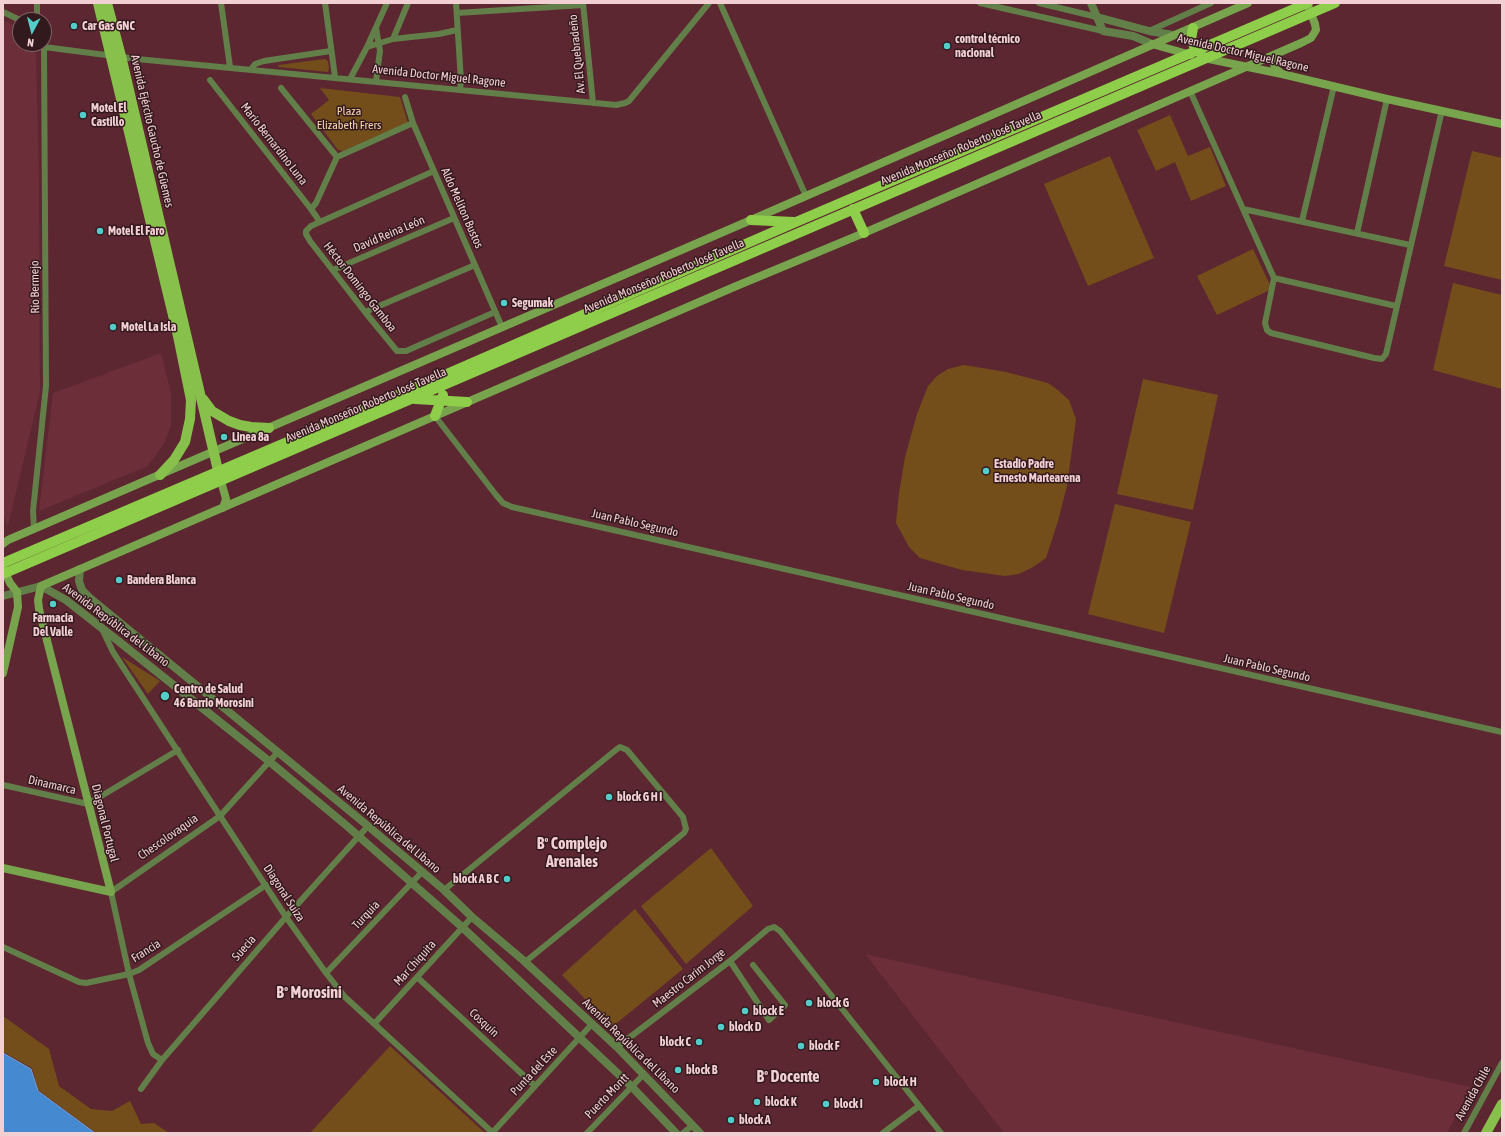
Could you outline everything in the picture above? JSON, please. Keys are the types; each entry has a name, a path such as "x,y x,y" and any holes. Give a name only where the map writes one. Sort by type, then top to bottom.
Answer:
{"highway":[{"name":"Avenida Monseñor Roberto José Tavella","path":"4,570 796,222 1307,3"},
{"name":"Avenida Monseñor Roberto José Tavella","path":"219,476 448,384 1335,3"},
{"path":"1192,28 1192,52 1205,58"},
{"path":"853,209 864,233"},
{"path":"751,220 796,222"},
{"path":"435,416 448,384"},
{"path":"413,398 467,402"}],"main road":[{"name":"Avenida Ejército Gaucho de Güemes","path":"98,3 116,56 201,396 219,476"},
{"name":"Avenida Ejército Gaucho de Güemes","path":"107,3 116,56 191,400 190,420 185,442 174,460 160,475"},
{"path":"3,542 751,220 1248,3"},
{"path":"41,586 734,287 864,233 1311,38 1316,30 1312,13 1307,3"},
{"name":"Avenida Doctor Miguel Ragone","path":"1152,44 1192,52"},
{"path":"1276,54 1274,63 1275,68 1282,74"},
{"name":"Avenida Doctor Miguel Ragone","path":"1205,58 1502,124"},
{"path":"201,396 212,411 229,421 246,426 269,428"},
{"path":"219,476 226,499 223,508"},
{"path":"3,673 18,607 17,592 10,583 4,570"},
{"name":"Diagonal Portugal","path":"41,586 38,600 39,609 111,892"},
{"path":"3,868 111,892"},
{"path":"1486,1133 1502,1104"}],"street":[{"path":"221,3 230,68"},
{"path":"325,3 335,77"},
{"path":"350,79 367,47 387,3"},
{"path":"392,39 408,3"},
{"path":"456,3 461,80 460,90"},
{"name":"Avenida Doctor Miguel Ragone","path":"52,47 116,56 230,68 616,105 629,101 709,3"},
{"path":"720,3 806,196"},
{"name":"Avenida Doctor Miguel Ragone","path":"980,3 1102,31 1133,36 1152,44"},
{"name":"Avenida Doctor Miguel Ragone","path":"1039,3 1097,17 1149,32 1173,35"},
{"path":"1091,3 1102,31"},
{"path":"457,13 583,4"},
{"name":"Av. El Quebradeño","path":"583,4 593,103"},
{"path":"1149,32 1208,4"},
{"path":"376,28 380,51 376,81"},
{"path":"367,47 392,39 439,34 457,30"},
{"path":"251,70 255,64 264,61 331,51"},
{"name":"Río Bermejo","path":"34,529 33,511 46,386 43,52"},
{"name":"Mario Bernardino Luna","path":"210,80 320,222"},
{"path":"1302,222 1334,86"},
{"path":"282,88 336,157"},
{"path":"1190,91 1274,278 1265,323 1267,330 1271,333 1382,359 1386,354 1442,110"},
{"name":"Aldo Meliton Bustos","path":"405,97 413,123 502,327"},
{"path":"1357,233 1387,99"},
{"path":"311,209 316,203 336,157 413,123"},
{"path":"320,222 434,171"},
{"path":"1243,209 1410,245"},
{"name":"David Reina León","path":"333,270 454,218"},
{"name":"Héctor Domingo Gamboa","path":"320,222 311,226 306,232 310,241 394,349 401,352 495,312"},
{"path":"365,312 475,265"},
{"path":"1274,278 1396,306"},
{"name":"Juan Pablo Segundo","path":"435,416 496,496 503,503 512,507 1502,732"},
{"name":"Avenida República del Líbano","path":"80,569 79,581 82,590 90,598 444,890 617,1047 700,1133"},
{"path":"3,596 41,586"},
{"name":"Avenida República del Líbano","path":"41,586 66,600 102,628 270,762 358,837 462,927 631,1086 676,1133"},
{"name":"Diagonal Suiza","path":"102,628 112,652 178,750 286,917 326,973 345,996 493,1133"},
{"path":"444,890 617,749 624,748 627,750 683,817 686,829 684,833 525,962"},
{"name":"Dinamarca","path":"3,785 88,804 178,750"},
{"name":"Chescolovaquia","path":"111,892 220,816 278,752"},
{"name":"Suecia","path":"141,1089 162,1060 286,917 368,826"},
{"name":"Turquia","path":"326,973 422,872"},
{"name":"Francia","path":"3,947 79,982 86,983 129,974 139,970 266,885"},
{"name":"Diagonal Portugal","path":"111,892 129,974 148,1043 154,1054 162,1060"},
{"name":"Mar Chiquita","path":"375,1024 472,917"},
{"name":"Maestro Carim Jorge","path":"617,1047 730,961 768,929 774,928 780,932 919,1106"},
{"path":"730,961 769,1020 785,1005 754,965"},
{"name":"Cosquín","path":"417,977 535,1086"},
{"name":"Punta del Este","path":"493,1133 592,1024"},
{"name":"Avenida Chile","path":"1464,1133 1502,1063"},
{"name":"Puerto Montt","path":"587,1133 644,1074"},
{"path":"884,1133 919,1106 941,1133"},
{"path":"683,1133 693,1125"}],"shaded area":[{"path":"3,20 12,24 12,52 36,52 39,179 40,392 8,526 3,514"},
{"path":"161,353 171,393 171,425 165,442 148,466 39,511 53,393"},
{"path":"865,954 1471,1087 1447,1133 1004,1133"}],"green space":[{"path":"325,59 328,61 328,72 279,67 278,65"},
{"name":"Plaza Elizabeth Frers","path":"320,88 400,97 408,123 343,151 338,150 311,114 329,100"},
{"path":"1170,115 1188,156 1210,147 1226,186 1191,201 1175,162 1156,171 1137,130"},
{"path":"1472,151 1502,158 1502,280 1444,266"},
{"path":"1110,156 1154,258 1088,286 1044,184"},
{"path":"1253,249 1272,289 1217,315 1197,276"},
{"path":"1453,283 1502,295 1502,389 1433,370"},
{"name":"Estadio Padre Ernesto Martearena","path":"964,365 1006,372 1048,383 1069,400 1076,419 1067,486 1046,558 1019,574 1005,576 962,570 920,558 909,547 896,523 905,457 917,414 928,386 937,376 948,369"},
{"path":"1143,379 1218,395 1193,510 1117,494"},
{"path":"1115,504 1191,522 1164,633 1088,614"},
{"path":"122,657 160,681 148,694"},
{"path":"711,848 753,906 686,964 641,906"},
{"path":"635,909 683,969 612,1027 562,975"},
{"path":"3,1016 49,1049 59,1086 91,1109 112,1111 130,1101 141,1124 154,1123 169,1133 96,1133 38,1090 32,1068 3,1052"},
{"path":"390,1046 485,1133 310,1133"}],"water":[{"path":"3,1053 31,1069 38,1091 95,1133 3,1133"}],"place":[{"name":"Car Gas GNC","path":"74,26"},
{"name":"control técnico nacional","path":"947,46"},
{"name":"Motel El Castillo","path":"83,115"},
{"name":"Motel El Faro","path":"100,231"},
{"name":"Segumak","path":"504,303"},
{"name":"Motel La Isla","path":"113,327"},
{"name":"Linea 8a","path":"224,437"},
{"name":"Estadio Padre Ernesto Martearena","path":"986,471"},
{"name":"Bandera Blanca","path":"119,580"},
{"name":"Farmacia Del Valle","path":"53,604"},
{"name":"Centro de Salud 46 Barrio Morosini","path":"165,696"},
{"name":"block G H I","path":"609,797"},
{"name":"block A B C","path":"507,879"},
{"name":"block G","path":"809,1003"},
{"name":"block E","path":"745,1011"},
{"name":"block D","path":"721,1027"},
{"name":"block C","path":"699,1042"},
{"name":"block F","path":"801,1046"},
{"name":"block B","path":"678,1070"},
{"name":"block H","path":"876,1082"},
{"name":"block K","path":"757,1102"},
{"name":"block I","path":"826,1104"},
{"name":"block A","path":"731,1120"}],"district":[{"name":"Bº Complejo Arenales","path":"572,853"},
{"name":"Bº Morosini","path":"309,993"},
{"name":"Bº Docente","path":"788,1077"}]}
